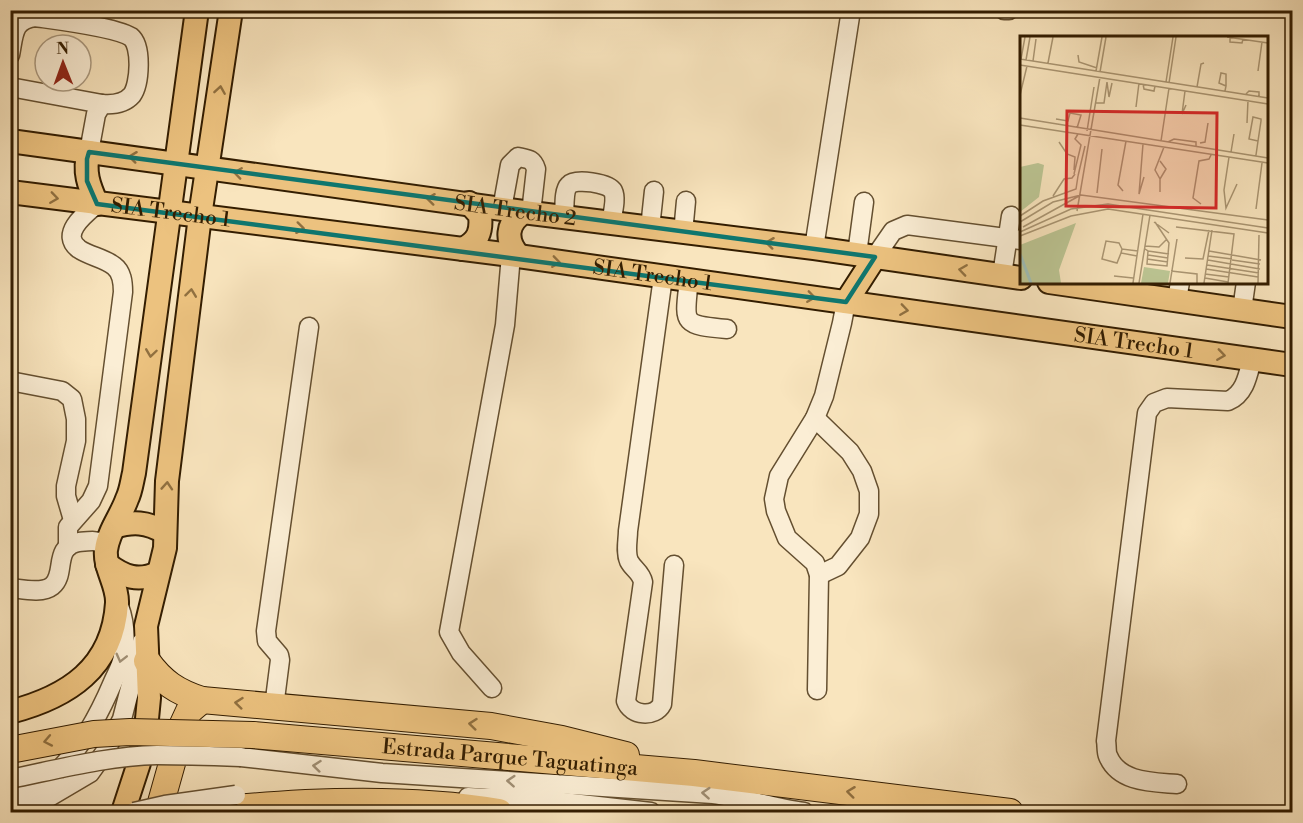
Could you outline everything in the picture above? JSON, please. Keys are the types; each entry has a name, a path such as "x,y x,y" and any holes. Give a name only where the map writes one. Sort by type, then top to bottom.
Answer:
{"highway":[{"path":"147,661 157,676 170,686 202,700 491,726 562,739 694,772"},
{"path":"160,813 183,724 189,711 202,700"},
{"name":"Estrada Parque Taguatinga","path":"10,750 93,734 130,732 247,746 694,772 1010,813"},
{"path":"204,813 236,801 368,800 465,806 500,813"}],"main road":[{"path":"10,712 52,698 87,676 110,638 118,601 109,545 128,498 135,473 197,10"},
{"path":"123,813 139,763 146,729 149,698 146,626 165,548 167,481 200,216 231,10"},
{"name":"SIA Trecho 2","path":"10,141 611,224 814,248 1012,277"},
{"path":"89,152 87,181 97,204"},
{"name":"SIA Trecho 1","path":"10,192 463,249 1252,359 1291,362"},
{"path":"463,249 471,244 480,231 480,215 469,203"},
{"path":"515,256 510,237 510,226 519,211"},
{"path":"846,302 866,256"},
{"path":"1079,284 1178,291 1242,310 1293,317"},
{"path":"109,545 126,523 139,522 155,526 164,532"},
{"path":"109,545 118,573 129,578 147,578 158,573"}],"street":[{"path":"814,248 851,10"},
{"path":"1004,10 1009,10"},
{"path":"10,55 18,22 34,17 124,34 134,39 139,66 136,86 132,94 120,103 102,104 10,87"},
{"path":"89,152 96,114 102,104"},
{"path":"564,217 567,187 576,181 608,185 614,195 611,224"},
{"path":"650,228 654,191"},
{"path":"682,232 686,201"},
{"path":"864,202 866,256"},
{"path":"68,547 69,526 91,501 98,486 123,292 121,277 113,265 79,249 73,242 71,235 77,222 97,204"},
{"path":"1011,216 1014,239 1012,277"},
{"path":"866,256 893,231 907,225 1014,239"},
{"path":"492,688 461,653 449,632 505,326 515,256"},
{"path":"663,277 627,553 631,564 642,576 643,582 626,701 630,709 637,712 654,713 662,704 674,565"},
{"path":"689,280 686,315 688,320 696,326 727,329"},
{"path":"1242,310 1246,284"},
{"path":"817,690 819,575 815,563 787,538 776,511 774,499 778,476 815,418 824,396 846,302"},
{"path":"274,707 280,660 279,655 267,641 266,631 309,327"},
{"path":"1177,784 1128,777 1108,756 1106,741 1146,413 1154,403 1167,398 1228,401 1235,398 1242,392 1252,359"},
{"path":"10,381 62,390 72,399 76,420 76,441 66,496 73,520"},
{"path":"815,418 850,452 862,471 869,491 869,514 860,538 838,566 819,575"},
{"path":"10,588 45,590 53,586 59,575 64,552 74,543 97,540 109,545"},
{"path":"10,801 36,789 54,775 76,751 102,708 123,658 124,626 118,601"},
{"path":"16,813 90,773 105,752 122,719 146,626"},
{"path":"10,779 120,758 247,746 382,773 712,794 743,798 775,808 804,813"},
{"path":"134,813 165,805 369,790 485,798 510,796 651,813"}],"highlighted area":[{"path":"89,152 875,257 846,302 97,204 87,181 87,159"}]}
